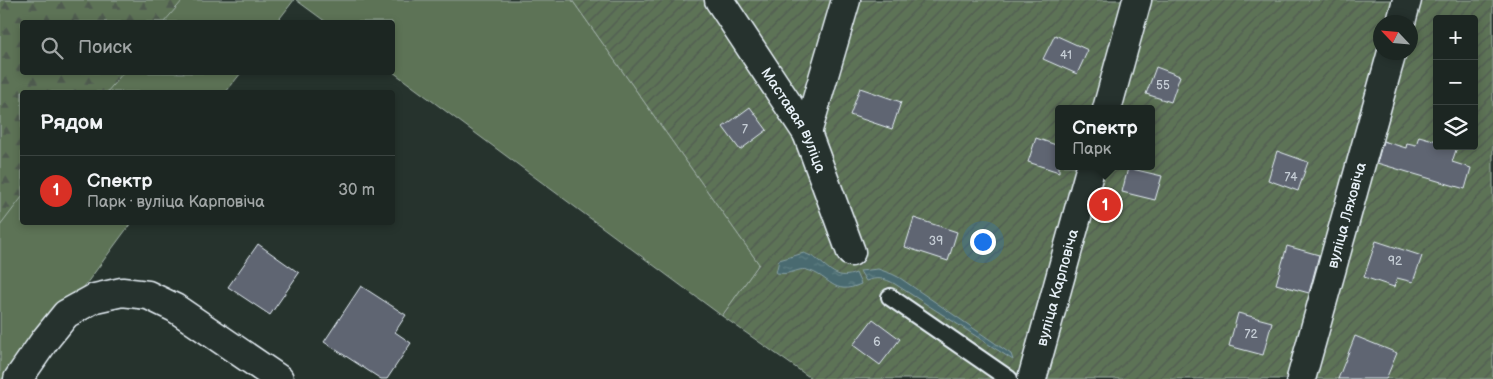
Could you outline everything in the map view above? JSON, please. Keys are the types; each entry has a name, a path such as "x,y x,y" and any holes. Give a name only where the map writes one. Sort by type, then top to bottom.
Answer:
{"street":[{"name":"Маставая вуліца","path":"719,0 807,133 851,252"},
{"path":"807,133 846,0"},
{"path":"1108,105 1137,0"},
{"path":"1402,15 1407,0"},
{"name":"вуліца Ляховіча","path":"1301,379 1390,60"},
{"name":"вуліца Карповіча","path":"1032,379 1090,170"},
{"path":"18,379 44,340 66,314 95,298 122,292 148,295 175,308 279,379"}],"lane":[{"path":"890,297 1008,379"}],"green space":[{"path":"0,0 294,0 279,20 20,20 20,75 239,75 228,90 20,90 20,225 130,225 18,379 0,379"},
{"path":"0,0 183,0 166,20 20,20 20,75 121,75 109,90 20,90 20,200 0,226"},
{"path":"296,0 572,0 759,264 722,316 395,73 395,20 323,20"},
{"path":"572,0 1493,0 1493,379 812,379 722,316 759,264"}],"water":[{"path":"804,253 840,275 856,273 861,284 852,287 838,287 815,273 805,270 776,273 779,260"},
{"path":"878,269 900,278 1011,354 1013,360 895,284 881,279 866,281 860,271"}],"building":[{"path":"1055,35 1088,50 1077,74 1043,59"},
{"path":"1156,67 1180,76 1171,102 1146,94"},
{"path":"860,88 901,102 892,129 850,115"},
{"path":"750,107 767,130 740,150 723,127"},
{"path":"1419,136 1433,140 1433,150 1456,150 1452,162 1471,168 1465,189 1377,163 1383,141 1406,148 1407,143 1416,145"},
{"path":"1036,138 1055,145 1055,170 1059,170 1059,172 1028,162"},
{"path":"1277,151 1308,162 1298,191 1268,180"},
{"path":"1128,170 1136,170 1162,176 1155,200 1122,192"},
{"path":"914,218 957,232 948,261 905,247"},
{"path":"1376,241 1422,256 1413,282 1397,278 1394,287 1364,277"},
{"path":"258,244 299,273 270,315 228,287"},
{"path":"1287,246 1319,255 1309,293 1276,284"},
{"path":"361,286 406,315 395,332 411,343 387,379 381,379 324,342"},
{"path":"1238,313 1272,322 1263,355 1229,346"},
{"path":"873,319 900,339 880,365 853,345"},
{"path":"1355,336 1397,353 1386,379 1338,379"}],"place":[{"name":"Спектр","path":"1105,205"}]}
